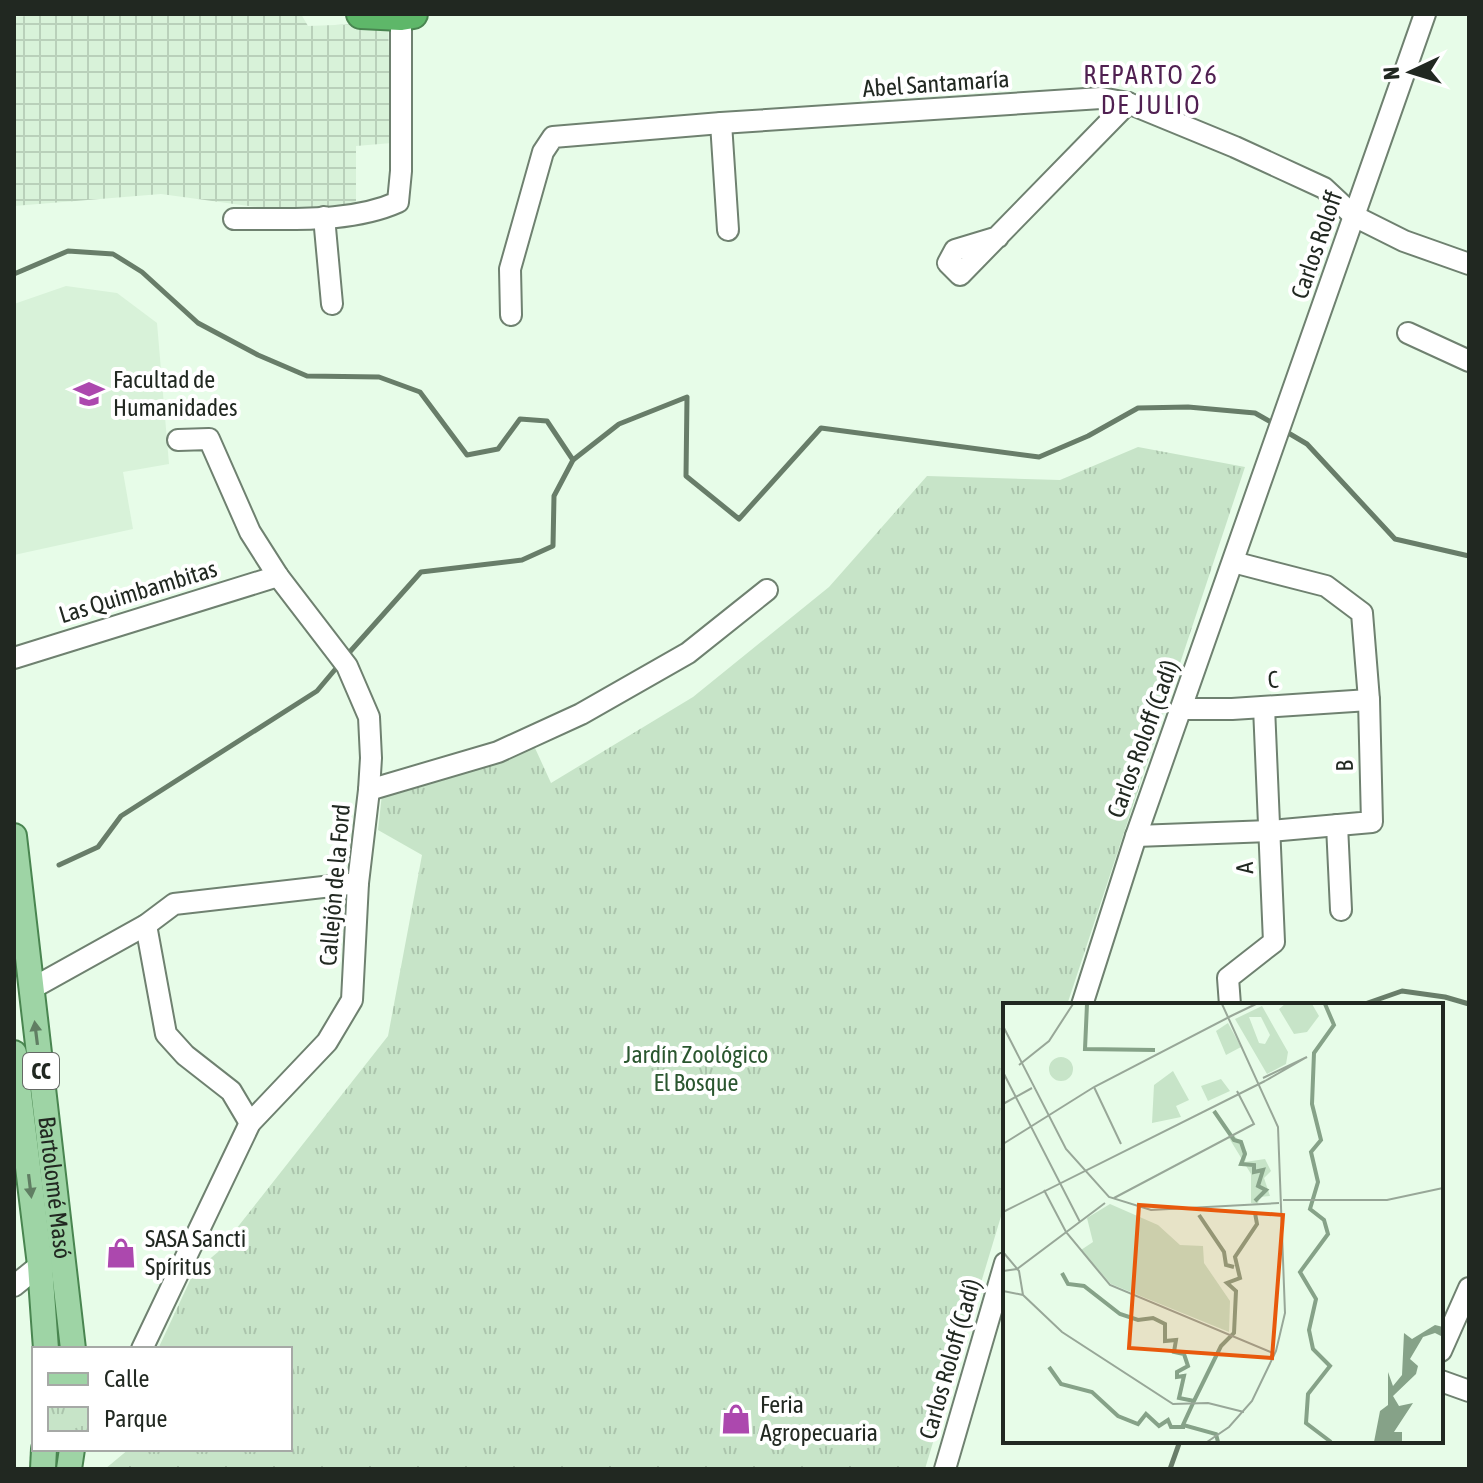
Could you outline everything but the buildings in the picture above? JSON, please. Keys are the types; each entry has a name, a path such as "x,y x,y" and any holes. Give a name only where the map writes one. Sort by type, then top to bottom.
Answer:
{"highway":[{"path":"361,14 407,15"}],"main road":[{"name":"Bartolomé Masó","path":"14,836 75,1347"},
{"name":"Bartolomé Masó","path":"14,1053 40,1265 46,1347"},
{"path":"43,1299 68,1305"}],"street":[{"name":"Carlos Roloff","path":"1257,493 1425,14"},
{"path":"234,219 324,217 379,210 398,202 407,15"},
{"name":"Abel Santamaría","path":"511,315 510,269 543,152 553,137 1101,98 1128,103 1324,188 1354,216 1404,241 1469,264"},
{"path":"998,237 1128,103"},
{"path":"721,123 728,230"},
{"path":"324,217 332,304"},
{"path":"1408,333 1469,361"},
{"name":"Callejón de la Ford","path":"143,1347 250,1123 327,1042 352,1000 358,883 369,790 369,717 347,666 278,576 250,532 209,439 178,440"},
{"name":"Carlos Roloff (Cadí)","path":"1083,1003 1136,836 1257,493"},
{"name":"B","path":"1136,836 1270,831 1372,822 1369,700 1362,613 1326,586 1233,562"},
{"name":"Las Quimbambitas","path":"14,658 278,576"},
{"path":"369,790 498,752 581,714 688,653 767,590"},
{"name":"C","path":"1181,709 1369,700"},
{"name":"A","path":"1230,1003 1228,978 1274,942 1264,707"},
{"path":"1337,825 1341,910"},
{"path":"31,989 146,925 174,904 358,883"},
{"path":"146,925 166,1034 185,1055 231,1091 250,1123"},
{"path":"40,1265 14,1288 43,1299"},
{"name":"Carlos Roloff (Cadí)","path":"945,1469 1003,1270"},
{"path":"1443,1346 1469,1288"},
{"path":"1443,1382 1469,1391"}],"shaded area":[{"path":"52,14 301,14 308,26 388,23 392,143 356,146 356,205 301,213 161,194 14,206 14,17"},
{"name":"Facultad de Humanidades","path":"66,286 117,293 157,323 169,464 123,472 133,529 14,555 14,304"}],"green space":[{"name":"Jardín Zoológico El Bosque","path":"1138,447 1245,467 1068,1003 1003,1003 1003,1210 925,1469 105,1469 127,1451 292,1451 292,1347 159,1347 194,1272 218,1252 388,1036 422,855 378,830 382,794 535,748 551,783 693,697 829,587 927,476 1060,480"}],"waterway":[{"path":"14,274 68,251 113,254 142,272 198,323 258,355 307,376 379,377 420,392 467,455 498,449 520,419 547,421 573,460 619,424 687,397 686,476 739,519 821,428 1039,457 1088,436 1138,408 1188,407 1255,413 1276,425"},
{"path":"1285,431 1307,444 1395,539 1469,556"},
{"path":"347,655 421,572 522,560 553,546 554,496 573,460"},
{"path":"59,865 98,847 121,816 317,691 338,666"},
{"path":"1368,1003 1402,991 1469,1004"},
{"path":"1170,1469 1179,1443"}],"place":[{"name":"Facultad de Humanidades","path":"89,394"},
{"name":"SASA Sancti Spíritus","path":"121,1253"},
{"name":"Feria Agropecuaria","path":"736,1419"}],"district":[{"name":"REPARTO 26 DE JULIO","path":"1151,90"}]}
